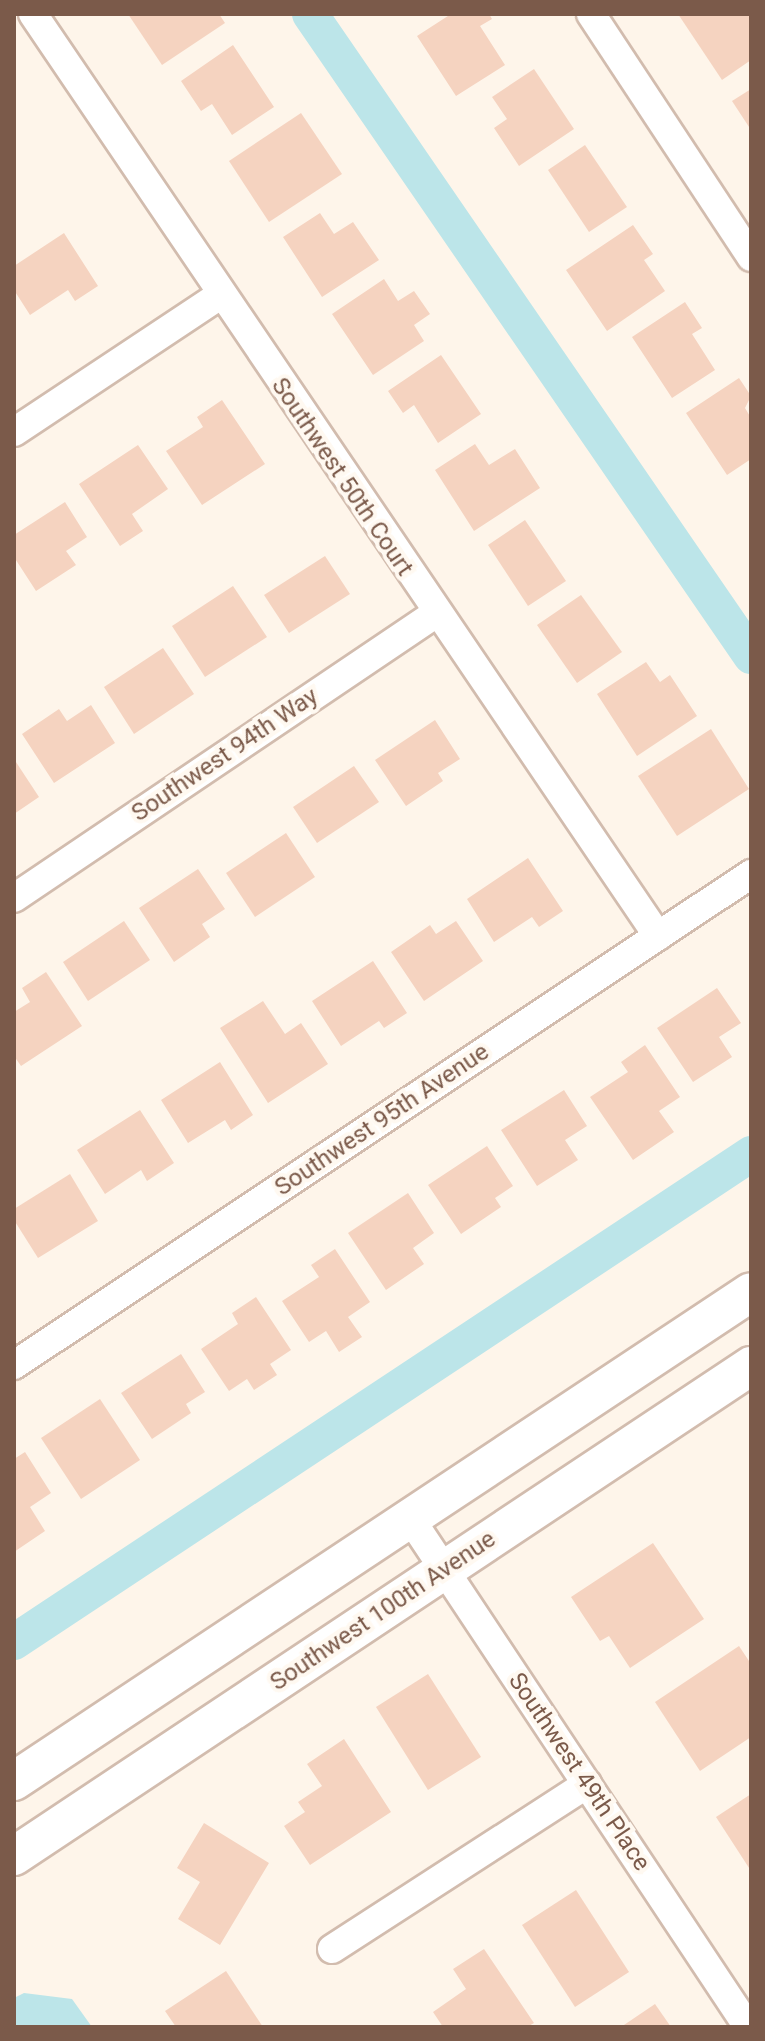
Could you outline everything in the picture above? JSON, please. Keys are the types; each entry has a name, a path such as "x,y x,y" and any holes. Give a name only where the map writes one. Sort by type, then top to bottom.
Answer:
{"main road":[{"path":"14,1781 751,1292"},
{"name":"Southwest 100th Avenue","path":"14,1856 751,1366"}],"street":[{"name":"Southwest 50th Court","path":"33,14 219,296 658,936"},
{"path":"591,14 751,257"},
{"path":"14,432 219,296"},
{"name":"Southwest 94th Way","path":"14,898 435,614"},
{"name":"Southwest 95th Avenue","path":"14,1365 751,874"},
{"name":"Southwest 49th Place","path":"410,1518 748,2027"},
{"path":"332,1949 587,1784"}],"water":[{"path":"24,1993 72,1999 92,2027 14,2027 14,1998"}],"building":[{"path":"128,14 219,14 225,23 162,65"},
{"path":"451,14 489,14 492,19 480,26 505,65 456,96 417,36"},
{"path":"678,14 751,14 751,60 722,80"},
{"path":"233,45 274,107 232,135 212,104 201,111 181,81"},
{"path":"534,69 574,129 519,166 494,128 507,119 492,97"},
{"path":"751,89 751,130 732,101"},
{"path":"301,113 342,174 269,222 229,161"},
{"path":"585,145 627,207 589,232 548,170"},
{"path":"320,213 334,234 353,222 379,260 322,297 283,237"},
{"path":"633,225 653,254 644,260 665,291 607,331 566,270"},
{"path":"64,233 98,286 75,301 68,290 30,315 14,290 14,266"},
{"path":"384,279 398,301 414,291 430,314 414,325 424,341 373,375 332,314"},
{"path":"685,302 702,328 692,334 715,370 672,398 632,337"},
{"path":"441,355 481,414 438,443 414,405 403,413 388,391"},
{"path":"739,378 751,396 745,408 751,418 751,459 727,475 686,413"},
{"path":"222,400 265,464 202,505 166,451 203,427 197,417"},
{"path":"475,444 489,465 515,449 540,488 474,531 435,470"},
{"path":"138,445 168,489 132,514 143,531 120,546 79,484"},
{"path":"65,502 87,537 66,551 76,565 36,591 14,557 14,535"},
{"path":"525,520 566,581 528,606 488,545"},
{"path":"325,556 350,594 289,633 264,595"},
{"path":"233,586 267,637 205,677 172,626"},
{"path":"581,595 622,652 577,683 537,625"},
{"path":"163,648 194,694 134,734 104,687"},
{"path":"646,662 660,682 670,675 697,716 637,756 597,694"},
{"path":"91,705 115,743 54,783 22,734 59,709 67,721"},
{"path":"435,720 460,759 438,773 443,781 406,806 375,760"},
{"path":"711,729 749,789 677,836 638,776"},
{"path":"14,759 39,797 14,814"},
{"path":"354,766 379,802 317,843 293,807"},
{"path":"286,833 315,877 255,917 226,873"},
{"path":"528,858 563,911 539,927 532,917 494,942 467,899"},
{"path":"198,869 225,909 202,924 210,937 174,962 139,908"},
{"path":"124,921 150,960 88,1001 63,962"},
{"path":"456,921 483,961 424,1001 391,952 430,925 436,934"},
{"path":"373,961 407,1013 384,1028 379,1021 341,1046 312,1001"},
{"path":"46,972 82,1026 21,1066 14,1056 14,1012 30,1002 22,988"},
{"path":"717,988 741,1023 719,1037 732,1057 693,1082 657,1028"},
{"path":"263,1001 285,1034 301,1023 328,1064 268,1103 220,1028"},
{"path":"645,1045 680,1097 659,1111 674,1132 633,1160 590,1097 628,1072 621,1062"},
{"path":"220,1062 253,1115 231,1130 225,1120 188,1143 161,1100"},
{"path":"564,1090 587,1126 565,1140 578,1160 537,1186 501,1130"},
{"path":"140,1110 174,1163 147,1181 141,1170 105,1194 77,1150"},
{"path":"487,1146 513,1186 495,1198 501,1207 461,1234 428,1185"},
{"path":"70,1174 98,1221 38,1258 14,1220 14,1209"},
{"path":"408,1193 434,1233 413,1248 424,1264 386,1290 348,1233"},
{"path":"335,1249 370,1302 348,1317 362,1337 339,1352 326,1331 309,1342 282,1301 319,1277 311,1265"},
{"path":"256,1297 291,1350 270,1364 277,1375 254,1390 247,1379 229,1391 201,1349 238,1324 232,1313"},
{"path":"181,1354 205,1392 186,1404 191,1413 152,1439 121,1393"},
{"path":"100,1399 140,1460 81,1499 41,1438"},
{"path":"25,1452 51,1493 30,1507 45,1531 14,1552 14,1459"},
{"path":"653,1543 704,1619 630,1668 609,1636 600,1641 571,1597"},
{"path":"739,1646 751,1664 751,1737 700,1771 655,1702"},
{"path":"428,1674 481,1757 428,1790 376,1707"},
{"path":"344,1739 391,1812 310,1865 284,1826 305,1812 298,1802 322,1786 307,1764"},
{"path":"751,1794 751,1871 716,1817"},
{"path":"204,1823 269,1863 220,1945 178,1919 200,1882 177,1868"},
{"path":"576,1890 629,1972 575,2007 522,1925"},
{"path":"484,1949 534,2023 527,2027 443,2027 433,2012 466,1989 453,1969"},
{"path":"226,1971 263,2027 176,2027 165,2011"},
{"path":"655,2004 671,2027 621,2027"}],"waterway":[{"path":"310,14 751,656"},
{"path":"14,1642 751,1154"}]}
